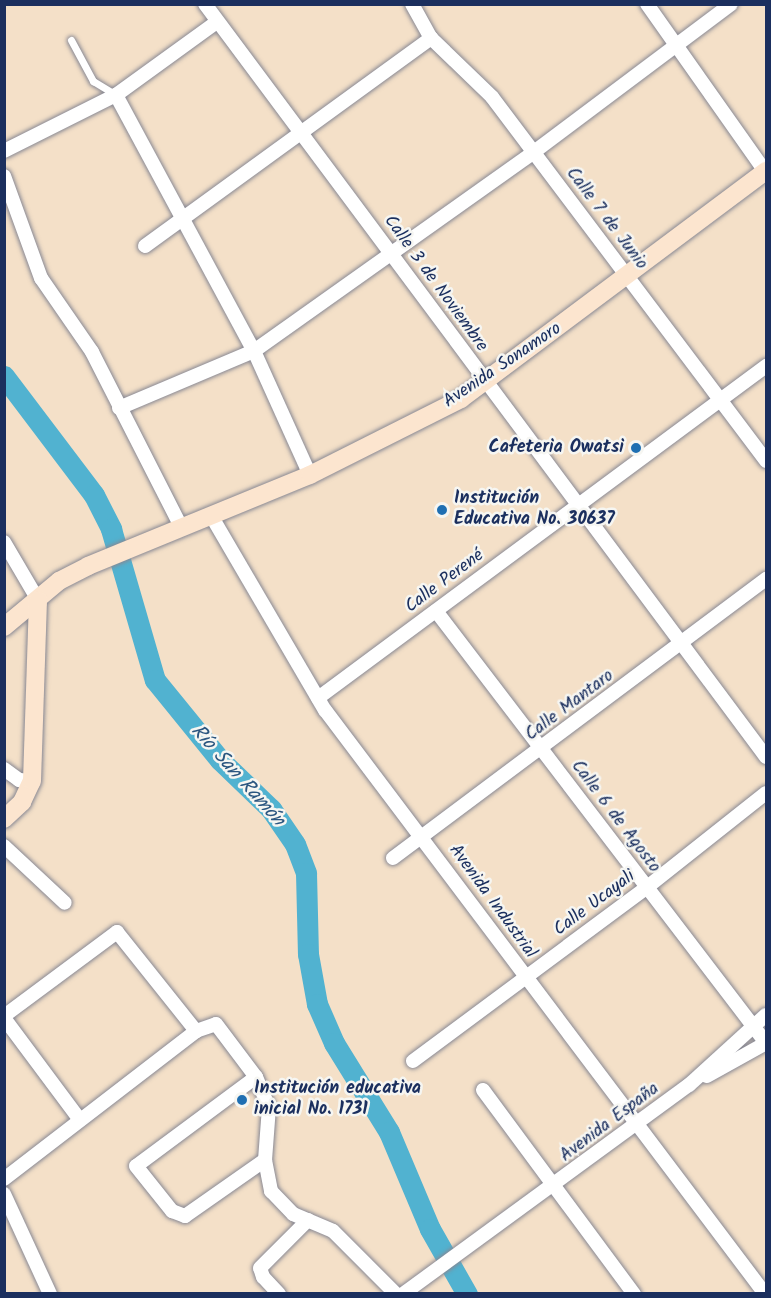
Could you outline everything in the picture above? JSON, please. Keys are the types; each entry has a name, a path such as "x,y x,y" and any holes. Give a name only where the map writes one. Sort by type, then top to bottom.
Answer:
{"main road":[{"name":"Avenida Sonamoro","path":"4,627 59,581 88,566 310,475 461,399 628,278 766,172"},
{"path":"4,819 22,802 32,781 38,600"}],"street":[{"name":"Calle 3 de Noviembre","path":"205,4 301,131 484,382 766,757"},
{"name":"Calle 7 de Junio","path":"412,4 431,38 492,97 766,461"},
{"path":"647,4 766,172"},
{"path":"118,408 254,351 534,152 731,4"},
{"path":"4,152 116,95 217,22"},
{"path":"145,246 431,38"},
{"path":"116,95 254,351 310,475"},
{"path":"4,176 41,278 92,352 118,408 181,527"},
{"name":"Calle Perené","path":"318,698 766,366"},
{"name":"Avenida Industrial","path":"212,516 318,698 526,978 639,1123 765,1293"},
{"path":"4,542 38,600"},
{"name":"Calle Mantaro","path":"393,858 542,750 766,579"},
{"name":"Calle 6 de Agosto","path":"436,611 766,1043"},
{"path":"4,770 19,780 32,781"},
{"name":"Calle Ucayali","path":"413,1060 646,888 766,793"},
{"path":"4,846 65,903"},
{"path":"80,1119 4,1017 117,932 196,1031"},
{"name":"Avenida España","path":"404,1293 553,1188 689,1085 766,1015"},
{"path":"4,1179 196,1031 216,1024 256,1077 269,1107 265,1160 271,1191 281,1205 333,1231 396,1293"},
{"path":"689,1085 766,1043"},
{"path":"256,1077 136,1166 172,1210 185,1216 265,1160"},
{"path":"483,1090 553,1188 634,1293"},
{"path":"4,1194 50,1293"},
{"path":"279,1293 263,1277 260,1268 308,1220"}],"lane":[{"path":"71,40 93,81 116,95"}],"waterway":[{"name":"Río San Ramón","path":"4,376 94,495 111,529 155,680 220,760 271,809 295,844 306,873 308,954 317,1004 334,1043 389,1132 430,1229 467,1294"}],"place":[{"name":"Cafeteria Owatsi","path":"636,448"},
{"name":"Institución Educativa No. 30637","path":"442,510"},
{"name":"Institución educativa inicial No. 1731","path":"242,1100"}]}
